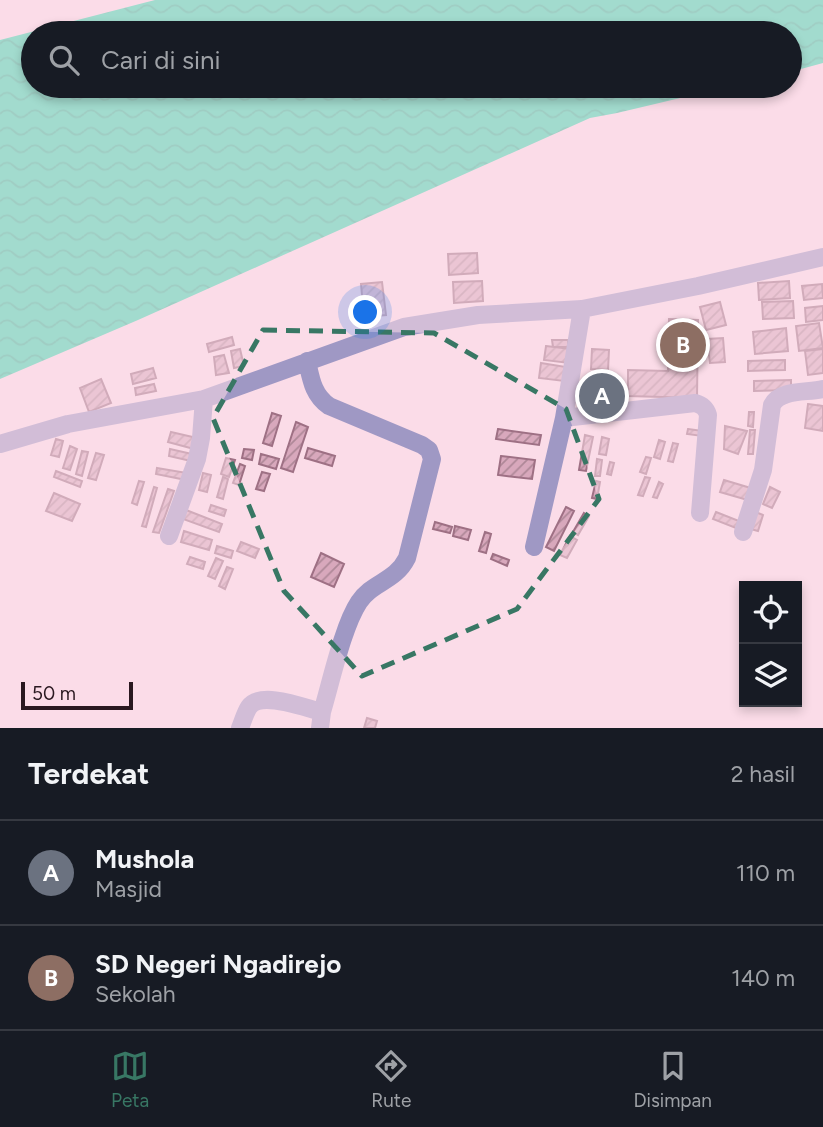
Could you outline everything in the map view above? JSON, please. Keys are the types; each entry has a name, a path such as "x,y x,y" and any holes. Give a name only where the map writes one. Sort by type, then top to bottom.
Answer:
{"street":[{"path":"0,444 68,424 204,399 404,327 478,315 582,309 823,257"},
{"path":"534,547 564,418 582,309"},
{"path":"240,728 251,704 270,699 321,720 356,607 372,588 401,569 407,558 432,459 429,450 422,445 320,400 314,391 307,361"},
{"path":"743,532 763,470 775,398 823,390"},
{"path":"169,536 197,459 204,399"},
{"path":"564,418 695,403 701,405 708,415 700,513"}],"highlighted area":[{"path":"263,330 434,333 566,409 599,499 517,609 362,676 284,591 213,418"}],"water":[{"path":"155,0 823,0 823,63 802,69 802,21 74,21"},
{"path":"21,35 21,98 680,98 590,118 0,379 0,40"}],"building":[{"path":"477,253 478,273 449,275 448,254"},
{"path":"482,281 483,301 454,303 453,282"},
{"path":"789,281 790,298 759,300 758,283"},
{"path":"382,282 386,315 364,317 361,284"},
{"path":"822,284 823,298 804,300 802,286"},
{"path":"793,301 794,318 763,319 762,302"},
{"path":"720,302 726,325 706,330 700,307"},
{"path":"823,306 823,320 806,322 805,308"},
{"path":"669,319 698,320 697,398 628,396 628,370 668,371"},
{"path":"819,323 823,348 799,351 796,326"},
{"path":"786,328 788,351 755,354 753,332"},
{"path":"232,337 234,345 209,352 207,344"},
{"path":"723,338 725,362 710,363 707,339"},
{"path":"552,340 568,340 568,347 553,347"},
{"path":"546,346 571,349 569,363 544,360"},
{"path":"240,349 244,366 234,368 231,351"},
{"path":"592,349 609,350 608,370 591,369"},
{"path":"823,349 823,373 808,375 805,351"},
{"path":"224,355 229,373 216,375 214,357"},
{"path":"785,360 785,370 748,371 748,361"},
{"path":"541,363 566,367 564,381 539,378"},
{"path":"153,368 156,378 133,384 131,374"},
{"path":"101,379 111,403 89,412 80,388"},
{"path":"607,380 618,401 597,412 587,391"},
{"path":"791,380 791,390 754,391 754,381"},
{"path":"154,384 156,391 136,395 135,388"},
{"path":"808,404 823,406 823,431 805,428"},
{"path":"749,412 754,412 753,427 748,426"},
{"path":"272,413 281,416 272,446 263,443"},
{"path":"296,422 308,427 293,472 281,468"},
{"path":"725,426 747,431 738,454 724,449"},
{"path":"498,429 541,435 539,445 496,439"},
{"path":"688,429 703,431 702,436 687,434"},
{"path":"750,430 755,430 753,454 748,454"},
{"path":"171,432 197,438 194,449 168,442"},
{"path":"585,435 593,437 586,471 579,470"},
{"path":"602,437 609,439 606,455 599,454"},
{"path":"56,439 63,441 59,457 51,455"},
{"path":"659,440 665,442 660,459 654,457"},
{"path":"673,443 678,444 673,462 668,461"},
{"path":"70,446 77,449 70,470 63,468"},
{"path":"308,448 335,456 332,466 305,458"},
{"path":"170,449 192,454 191,461 169,456"},
{"path":"244,449 254,450 252,460 242,458"},
{"path":"82,451 88,452 82,476 76,474"},
{"path":"96,453 104,455 96,480 88,478"},
{"path":"261,454 279,459 276,469 259,464"},
{"path":"501,456 535,460 532,479 498,475"},
{"path":"646,457 651,458 646,474 640,472"},
{"path":"226,458 235,460 229,477 221,474"},
{"path":"597,459 602,460 600,476 595,476"},
{"path":"610,462 614,463 611,475 607,474"},
{"path":"240,464 245,466 239,485 233,483"},
{"path":"157,468 187,473 186,480 156,474"},
{"path":"56,471 82,481 80,487 54,477"},
{"path":"262,472 270,474 264,491 256,489"},
{"path":"203,473 211,475 207,492 199,490"},
{"path":"223,477 228,479 223,499 217,497"},
{"path":"645,477 650,478 643,496 638,495"},
{"path":"724,480 754,489 751,501 720,492"},
{"path":"139,481 144,482 137,505 132,503"},
{"path":"596,481 600,482 597,499 592,498"},
{"path":"659,482 663,484 657,498 653,497"},
{"path":"154,487 157,488 146,527 142,526"},
{"path":"770,487 780,492 772,508 763,504"},
{"path":"168,489 174,491 159,533 153,532"},
{"path":"54,493 80,504 72,521 46,511"},
{"path":"211,505 226,510 224,516 209,511"},
{"path":"566,507 574,511 554,551 546,547"},
{"path":"186,510 222,524 219,532 183,519"},
{"path":"753,511 763,515 758,531 747,528"},
{"path":"716,512 744,523 741,530 713,519"},
{"path":"584,513 589,516 578,535 573,532"},
{"path":"435,522 452,527 450,533 433,529"},
{"path":"455,526 471,530 468,540 453,536"},
{"path":"184,531 212,540 209,550 181,542"},
{"path":"485,532 491,534 486,553 479,551"},
{"path":"570,536 577,540 567,558 560,555"},
{"path":"241,542 259,549 255,558 237,551"},
{"path":"217,546 233,551 231,558 215,553"},
{"path":"321,553 344,564 334,587 311,577"},
{"path":"493,554 509,560 507,566 491,559"},
{"path":"190,557 205,562 203,569 187,564"},
{"path":"216,558 223,561 215,579 208,576"},
{"path":"227,567 233,569 225,589 219,586"},
{"path":"367,718 377,721 375,728 364,728"}],"place":[{"name":"SD Negeri Ngadirejo","path":"683,345"},
{"name":"Mushola","path":"602,396"}]}
